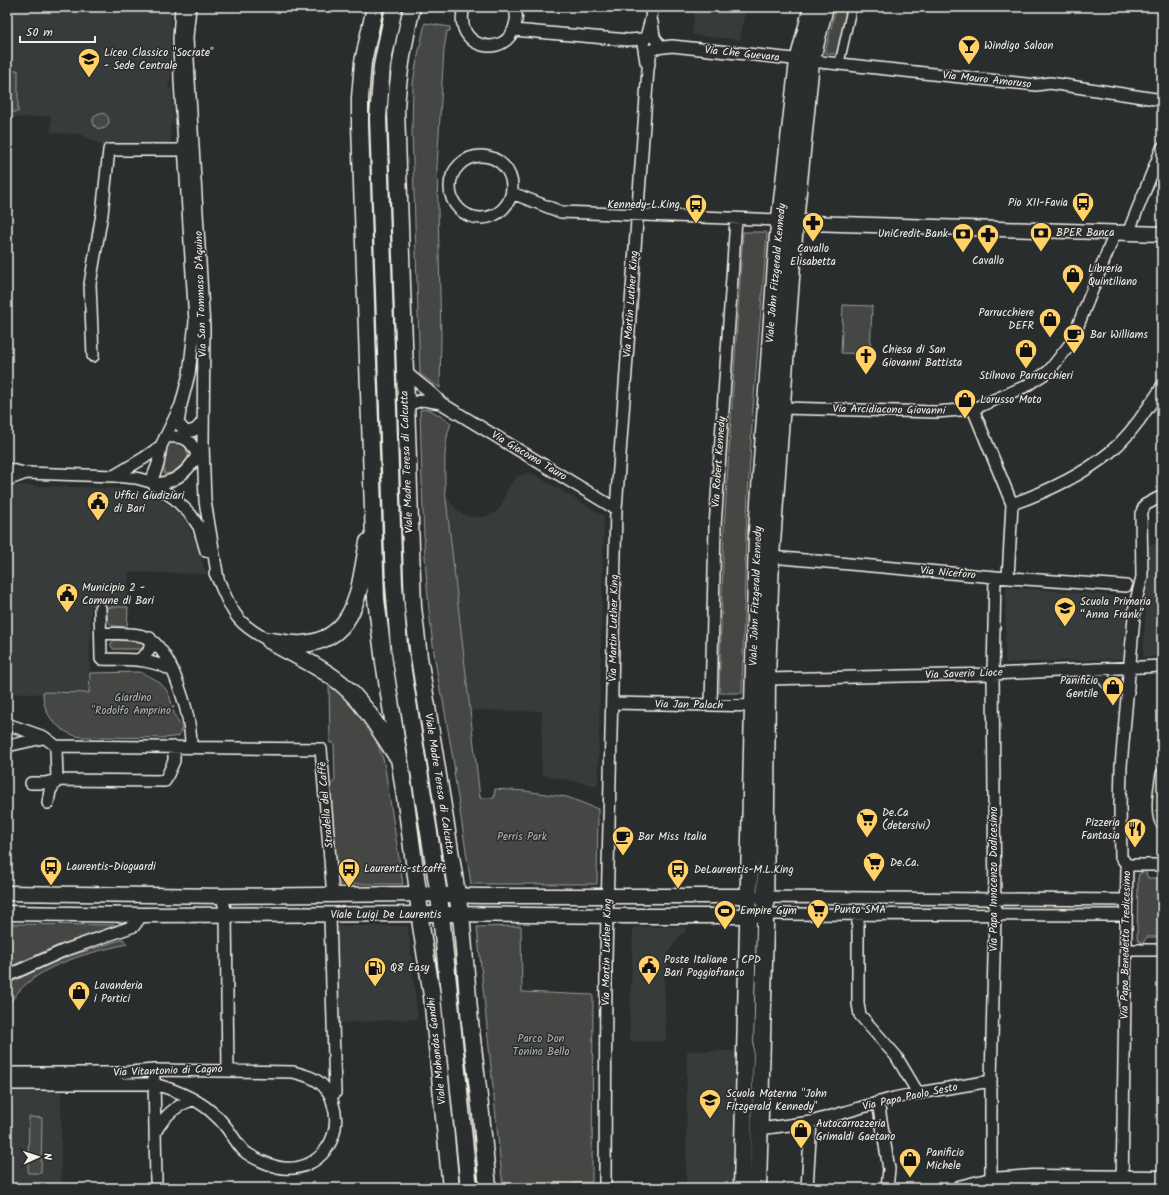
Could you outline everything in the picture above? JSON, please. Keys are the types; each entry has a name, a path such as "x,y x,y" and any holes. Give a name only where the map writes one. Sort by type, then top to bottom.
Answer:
{"main road":[{"path":"375,7 363,62 360,98 372,518 377,606 384,662 406,803 420,915"},
{"name":"Viale Madre Teresa di Calcutta","path":"394,7 382,66 378,118 394,585 399,646 439,895 440,914"},
{"name":"Viale Madre Teresa di Calcutta","path":"412,7 398,78 396,109 413,607 419,657 460,915"},
{"name":"Viale John Fitzgerald Kennedy","path":"758,1188 766,898 757,538 765,407 812,7"},
{"name":"Viale John Fitzgerald Kennedy","path":"805,61 825,7"},
{"name":"Viale John Fitzgerald Kennedy","path":"742,1188 748,896 760,706 767,679 771,557 781,408 787,221"},
{"path":"270,641 294,644 314,642 334,634 342,627 354,606 359,591 372,518"},
{"path":"270,641 342,684 359,700 400,761"},
{"path":"406,803 425,810"},
{"name":"Viale Mohandas Gandhi","path":"440,914 469,1188"},
{"name":"Viale Mohandas Gandhi","path":"420,915 420,926 432,996 451,1185"},
{"path":"460,915 488,1188"},
{"path":"451,1013 470,1022"},
{"path":"451,1185 467,1162"}],"street":[{"name":"Via San Tommaso D'Aquino","path":"114,476 144,458 163,442 182,405 189,374 195,322 179,38 181,7"},
{"name":"Via San Tommaso D'Aquino","path":"190,7 187,37 204,328 203,444 205,501 218,579"},
{"path":"464,7 461,23 465,32 471,40 478,44 487,46 495,46 509,38 514,30 517,19 514,7"},
{"name":"Via Martin Luther King","path":"605,1188 606,959 616,509 652,7"},
{"path":"839,65 852,7"},
{"name":"Via Che Guevara","path":"514,30 628,40 805,61"},
{"name":"Via Mauro Amoruso","path":"805,61 1036,85 1050,83 1162,100"},
{"name":"Via Arcidiacono Giovanni","path":"781,408 936,412 973,409 1026,386 1049,371 1072,343 1121,233 1162,148"},
{"path":"93,356 90,284 102,214 109,150 185,150"},
{"path":"477,156 493,158 502,163 507,169 512,179 512,193 506,207 495,216 478,219 465,215 457,208 451,196 450,184 452,173 464,160 477,156"},
{"path":"512,193 561,212 1162,234"},
{"name":"Via Robert Kennedy","path":"711,705 715,527 736,219"},
{"name":"Via Giacomo Tauro","path":"404,370 412,378 433,393 441,403 616,509"},
{"path":"1012,504 1036,495 1058,484 1109,453 1125,438 1144,414 1162,386"},
{"name":"Via Giacomo Tauro","path":"406,405 423,400 441,403"},
{"path":"182,405 178,423 185,431 197,430 203,421"},
{"path":"765,407 781,408"},
{"path":"973,409 1012,504 1008,578"},
{"path":"153,484 163,442 178,436 188,440 197,455 204,474"},
{"path":"153,484 175,479 188,468 203,444"},
{"path":"7,469 26,473 136,478 153,484 176,499 191,515 199,527 208,559 218,579 227,603 239,620 256,634 270,641"},
{"path":"7,480 26,473"},
{"path":"1130,667 1135,605 1142,577 1141,514 1144,505 1162,496"},
{"name":"Via Niceforo","path":"771,557 1008,578 1126,586"},
{"name":"Via Papa Innocenzo Dodicesimo","path":"991,1184 990,1081 995,915 993,674 996,577"},
{"path":"1126,586 1139,589"},
{"path":"100,608 102,633 101,659 153,662 173,671"},
{"path":"102,633 139,635 150,638 160,648 173,671 185,706 190,726 191,747"},
{"path":"138,660 147,655 151,647 150,638"},
{"name":"Via Saverio Lioce","path":"767,679 993,674 1162,666"},
{"name":"Via Papa Benedetto Tredicesimo","path":"1122,1183 1127,865 1121,857 1120,808 1121,766 1130,667"},
{"path":"1096,669 1107,684 1128,692"},
{"name":"Via Jan Palach","path":"612,703 760,706"},
{"path":"7,724 44,737 56,746 57,780 50,791 48,803"},
{"path":"7,746 44,737"},
{"name":"Stradella del Caffè","path":"56,746 321,749 333,896"},
{"path":"31,783 45,783 57,780 165,781 174,761 174,747"},
{"path":"1161,781 1158,815 1159,821 1162,824"},
{"path":"1127,865 1162,865"},
{"name":"Viale Luigi De Laurentis","path":"7,893 222,896 418,894 748,896"},
{"path":"7,976 63,951 134,926 142,915 143,895"},
{"name":"Via Vitantonio di Cagno","path":"7,1073 118,1073 154,1070 228,1071 226,914 222,896"},
{"path":"748,896 766,898 1127,900"},
{"name":"Viale Luigi De Laurentis","path":"7,913 142,915 440,914 608,916 748,916 765,914"},
{"path":"765,914 1126,915"},
{"path":"330,915 335,1093"},
{"path":"858,915 858,1004 860,1015 896,1056 918,1093"},
{"path":"1126,950 1162,950"},
{"path":"154,1070 156,1181"},
{"path":"154,1084 165,1087 207,1108 224,1123 244,1151 261,1161 284,1168 303,1166 319,1158 327,1149 334,1136 336,1123 332,1099 326,1088 304,1074 293,1072 228,1071"},
{"name":"Via Papa Paolo Sesto","path":"760,1129 811,1122 878,1102 918,1093 990,1081"},
{"name":"Via Vitantonio di Cagno","path":"7,1084 154,1084"},
{"path":"155,1132 167,1114 176,1106 192,1100"},
{"path":"878,1102 889,1169 887,1188"},
{"path":"808,1188 811,1122"},
{"path":"959,1188 1033,1177 1122,1183 1162,1178"}],"shaded area":[{"name":"Liceo Classico \"Socrate\" - Sede Centrale","path":"7,7 172,7 171,76 168,88 172,89 174,124 170,124 171,146 105,147 80,134 51,133 51,116 7,118"},
{"path":"695,7 746,7 740,40 692,35"},
{"path":"532,473 604,516 598,786 542,775 542,711 470,710 445,493 449,501 459,512 470,517 484,517 496,512 501,506 508,488 517,477 523,474"},
{"path":"11,485 127,489 136,491 158,498 175,509 188,525 193,536 207,574 129,572 128,607 91,607 89,693 8,693 7,700 7,487"},
{"path":"1162,544 1162,656 1143,657 1148,566 1147,545"},
{"name":"Scuola Primaria “Anna Frank”","path":"1006,587 1127,597 1123,659 1005,663"},
{"name":"Q8 Easy","path":"336,926 408,926 418,1019 335,1023"},
{"path":"633,927 685,927 685,933 681,934 668,953 668,968 664,969 666,1041 629,1041"},
{"name":"Scuola Materna \"John Fitzgerald Kennedy\"","path":"687,1051 735,1051 732,1188 686,1188"},
{"path":"10,1091 61,1091 61,1188 11,1188"}],"green space":[{"path":"836,7 850,7 840,55 825,53"},
{"path":"425,23 450,27 450,31 447,31 444,49 437,167 441,336 440,388 420,374 412,132 413,83"},
{"path":"18,70 18,112 7,112 7,71"},
{"path":"101,113 107,115 109,121 107,127 101,129 95,127 93,121 95,115"},
{"path":"743,232 766,232 767,234 753,409 746,530 742,693 719,693 724,528"},
{"path":"843,305 872,306 870,354 841,353"},
{"name":"Perris Park","path":"429,409 451,423 448,431 446,447 445,490 480,798 494,798 495,789 525,791 567,797 598,809 597,884 471,884 455,771 435,660 427,589 420,410"},
{"path":"173,441 180,442 186,448 189,459 172,473 164,474 164,461 168,444"},
{"path":"107,607 128,607 127,627 110,624"},
{"path":"115,640 141,642 144,646 141,649 113,649 111,643"},
{"name":"Giardino \"Rodolfo Amprino\"","path":"139,672 159,682 167,691 176,718 182,727 179,736 166,738 76,736 57,725 48,713 45,706 43,692 89,693 90,673"},
{"path":"329,683 349,701 365,719 382,755 403,884 336,884 327,790 335,780 334,743 330,743"},
{"path":"1145,871 1148,878 1162,878 1162,937 1147,937 1143,943 1137,939 1138,878 1139,874"},
{"path":"7,924 117,925 59,945 7,968"},
{"name":"Parco Don Tonino Bello","path":"521,926 522,992 593,995 592,1182 574,1183 573,1188 503,1188 477,927"},
{"path":"123,939 127,944 93,952 59,964 43,972 29,982 17,994 7,1008 7,984 64,958"},
{"path":"29,1117 42,1118 41,1173 28,1173"}],"place":[{"name":"Windigo Saloon","path":"969,66"},
{"name":"Liceo Classico \"Socrate\" - Sede Centrale","path":"89,78"},
{"name":"Pio XII-Favia","path":"1083,222"},
{"name":"Kennedy-L.King","path":"696,224"},
{"name":"Cavallo Elisabetta","path":"813,242"},
{"name":"BPER Banca","path":"1041,252"},
{"name":"UniCredit Bank","path":"963,254"},
{"name":"Cavallo","path":"988,254"},
{"name":"Libreria Quintiliano","path":"1073,294"},
{"name":"Parrucchiere DEFR","path":"1050,338"},
{"name":"Bar Williams","path":"1074,354"},
{"name":"Stilnovo Parrucchieri","path":"1026,370"},
{"name":"Chiesa di San Giovanni Battista","path":"866,376"},
{"name":"Lorusso Moto","path":"965,420"},
{"name":"Uffici Giudiziari di Bari","path":"98,522"},
{"name":"Municipio 2 - Comune di Bari","path":"67,614"},
{"name":"Scuola Primaria “Anna Frank”","path":"1065,628"},
{"name":"Panificio Gentile","path":"1113,706"},
{"name":"De.Ca (detersivi)","path":"867,838"},
{"name":"Pizzeria Fantasia","path":"1135,848"},
{"name":"Bar Miss Italia","path":"623,856"},
{"name":"De.Ca.","path":"874,882"},
{"name":"Laurentis-Dioguardi","path":"51,886"},
{"name":"Laurentis-st.caffè","path":"349,888"},
{"name":"DeLaurentis-M.L.King","path":"678,890"},
{"name":"Empire Gym","path":"725,930"},
{"name":"Punto SMA","path":"818,930"},
{"name":"Poste Italiane - CPD Bari Poggiofranco","path":"649,986"},
{"name":"Q8 Easy","path":"375,988"},
{"name":"Lavanderia i Portici","path":"79,1012"},
{"name":"Scuola Materna \"John Fitzgerald Kennedy\"","path":"710,1120"},
{"name":"Autocarrozzeria Grimaldi Gaetano","path":"801,1150"},
{"name":"Panificio Michele","path":"910,1178"}]}
